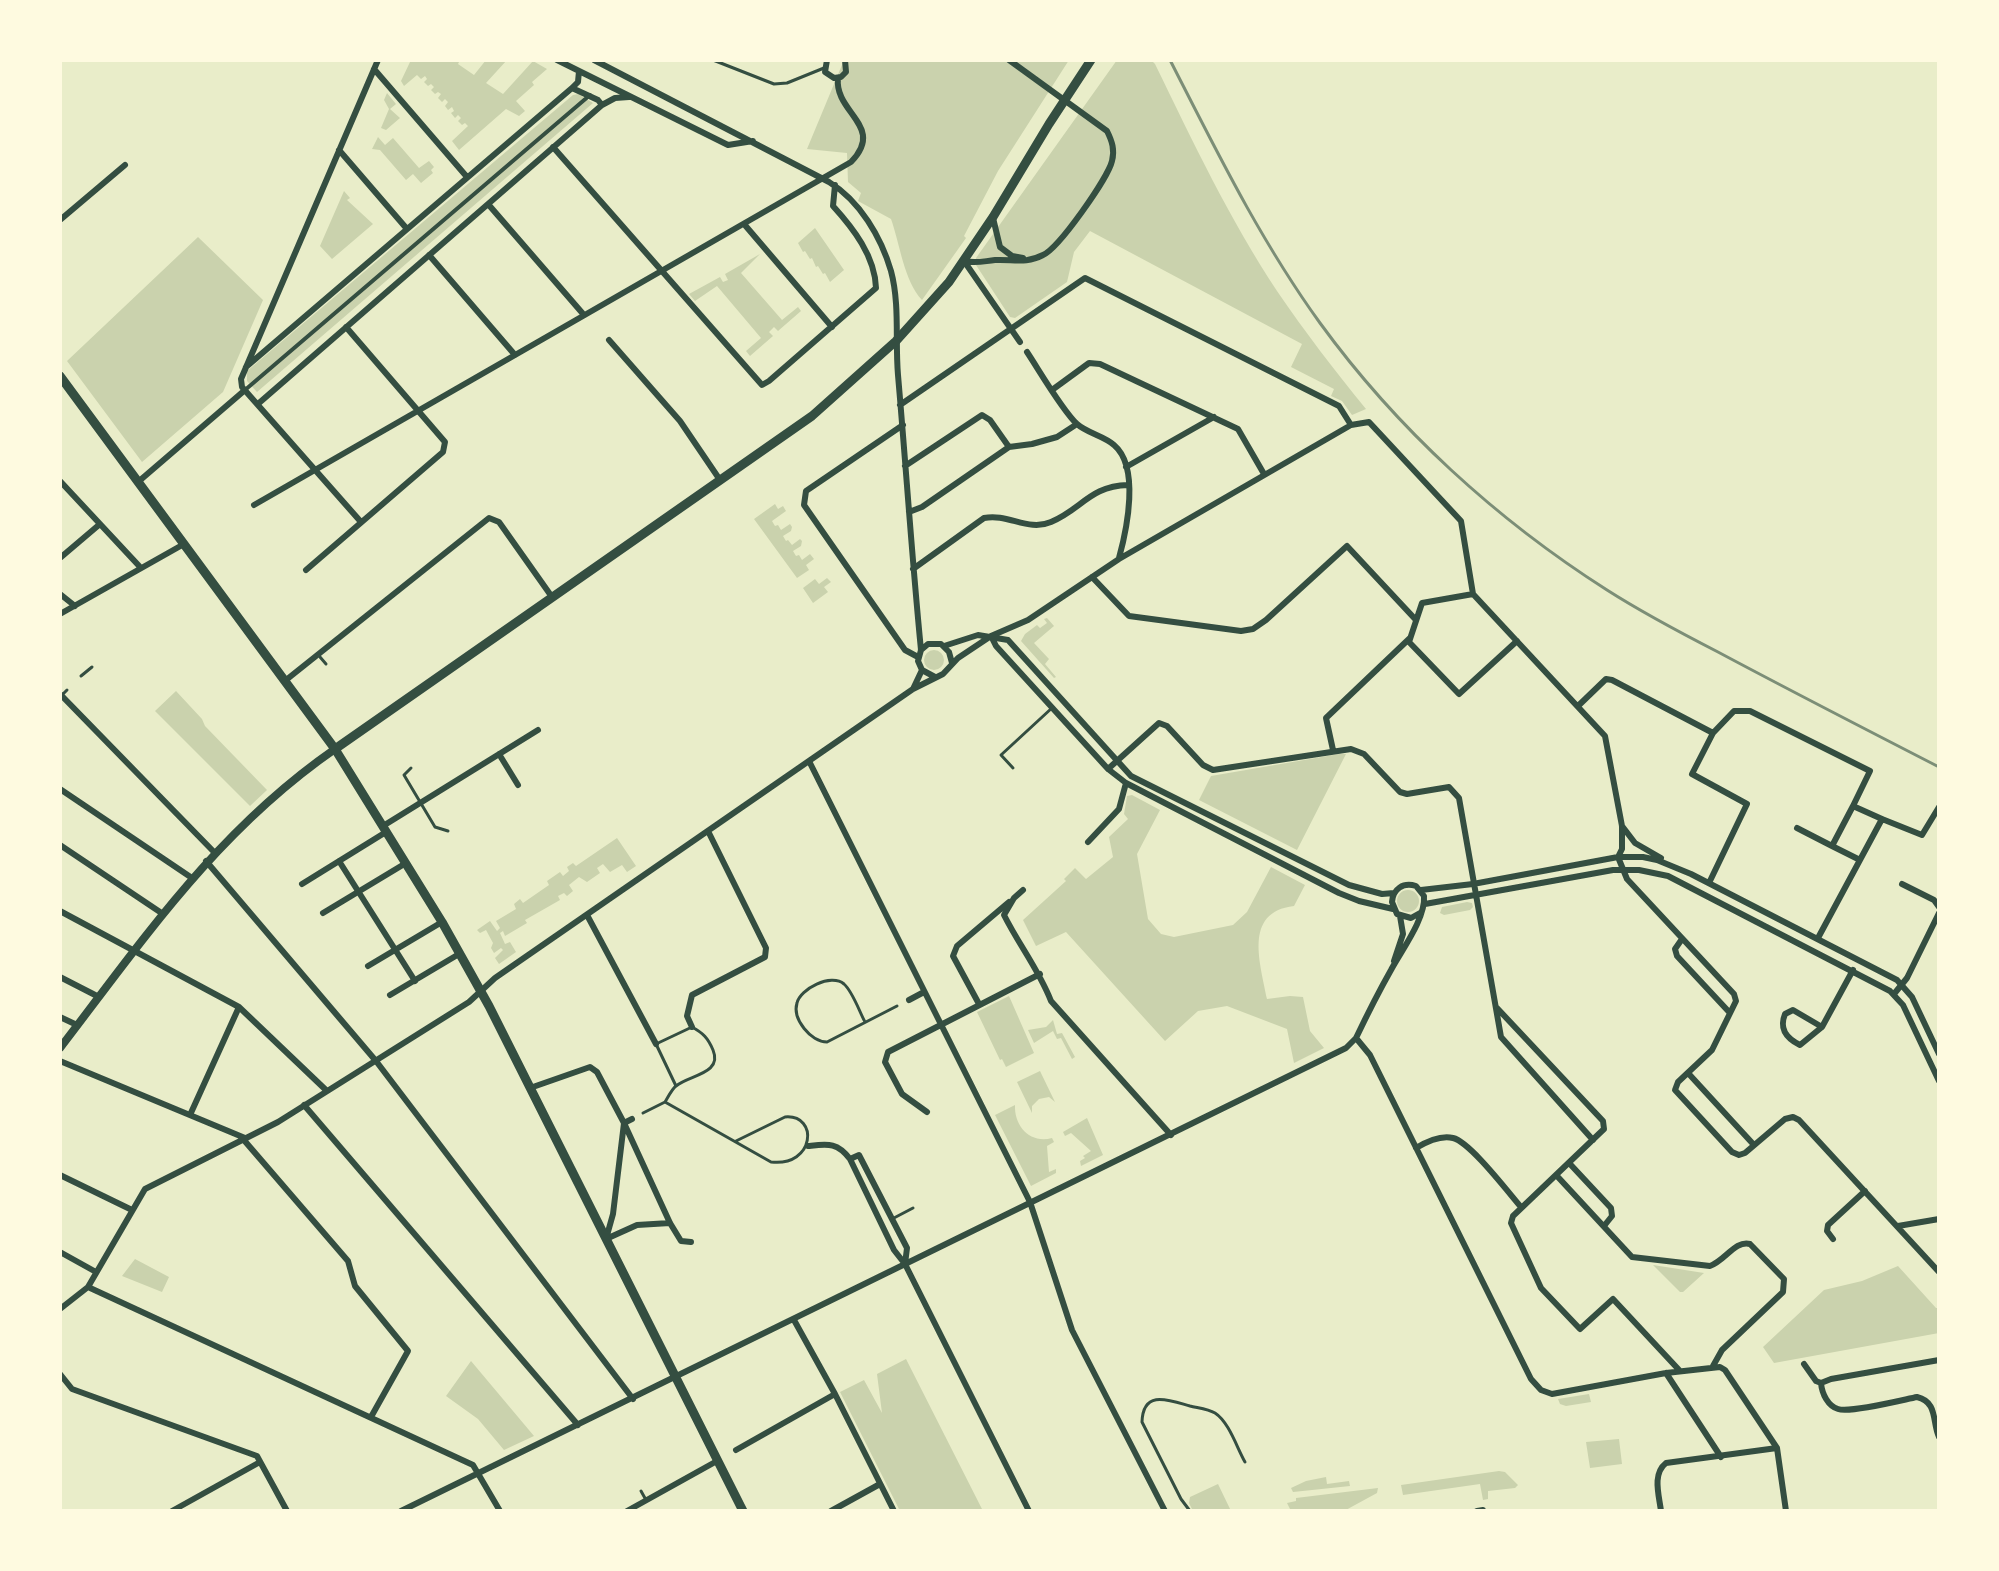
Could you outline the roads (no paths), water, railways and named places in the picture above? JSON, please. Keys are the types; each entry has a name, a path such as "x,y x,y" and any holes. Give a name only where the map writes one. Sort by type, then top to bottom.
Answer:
{"main road":[{"path":"60,1048 206,861 276,794 335,749 812,416 896,341 964,261 1091,60"},
{"path":"60,376 335,749 442,922 481,991 743,1511"}],"street":[{"path":"361,522 244,388 243,369 378,60"},
{"path":"557,60 728,145 753,141"},
{"path":"594,60 835,185 868,221 884,251 895,298 900,405 920,632 922,670 913,689"},
{"path":"827,60 824,68 827,75 838,78"},
{"path":"838,78 846,72 845,60"},
{"path":"964,261 1023,262 1047,254 1061,240 1109,171 1114,157 1113,142 1107,131 1009,60"},
{"path":"374,69 467,177"},
{"path":"243,369 572,88 578,82 579,71"},
{"path":"254,505 854,159 863,140 859,121 839,97 838,78"},
{"path":"572,88 590,95 602,105"},
{"path":"138,482 244,388 590,95"},
{"path":"259,403 602,105 615,98 629,97"},
{"path":"553,147 762,385 876,288 863,246 833,206 835,185"},
{"path":"339,150 407,229"},
{"path":"60,220 125,165"},
{"path":"488,204 584,315"},
{"path":"993,217 1000,247 1012,256 1034,259"},
{"path":"744,224 832,327"},
{"path":"429,255 515,355"},
{"path":"964,261 1020,342"},
{"path":"900,405 1081,279 1088,279 1339,406 1351,425"},
{"path":"306,570 446,447 445,442 346,327"},
{"path":"609,340 680,421 720,480"},
{"path":"1027,352 1077,424 1114,444 1124,456 1129,523 1119,559"},
{"path":"1052,390 1089,363 1100,364 1238,429 1264,474"},
{"path":"905,466 982,415 986,416 1009,447"},
{"path":"1126,467 1214,417"},
{"path":"60,1309 88,1287 147,1188 245,1138 376,1061 469,1002 587,915 913,689 946,671 952,663 991,636 1028,620 1119,559 1351,425 1369,422 1461,521 1473,594 1605,736 1622,826 1622,849 1618,857"},
{"path":"909,512 922,507 1009,447 1057,437 1077,424"},
{"path":"903,425 806,491 804,505 905,650 920,654"},
{"path":"60,481 141,568"},
{"path":"913,569 984,518 997,515 1031,526 1050,523 1096,491 1111,485 1128,485"},
{"path":"286,680 458,548 489,518 499,522 552,597"},
{"path":"61,555 100,524"},
{"path":"60,614 184,544"},
{"path":"1092,577 1129,616 1241,631 1253,629 1266,620 1347,546 1416,620"},
{"path":"60,594 75,606"},
{"path":"1333,750 1326,718 1409,640 1422,603 1473,594"},
{"path":"920,632 931,644 944,646 978,635 1008,640 1131,776 1349,885 1382,894 1394,893 1406,885 1421,890 1473,884 1618,857 1643,857 1678,868"},
{"path":"991,636 996,646 1108,769 1126,783 1339,893 1393,909 1400,916 1411,918 1420,913"},
{"path":"1409,640 1459,694 1517,641"},
{"path":"920,654 931,644"},
{"path":"944,646 952,663"},
{"path":"922,670 935,677"},
{"path":"1578,706 1606,679 1612,680 1713,733"},
{"path":"63,693 214,852"},
{"path":"1709,883 1747,804 1692,774 1713,733 1734,711 1750,711 1870,771 1832,846"},
{"path":"1108,769 1159,723 1167,726 1203,765 1213,770 1351,749 1364,754 1400,792 1407,794 1449,787 1456,791 1501,1037 1593,1140"},
{"path":"302,884 420,803 538,730"},
{"path":"499,754 518,785"},
{"path":"809,761 1030,1202 1072,1330 1165,1511"},
{"path":"1088,842 1119,809 1126,783"},
{"path":"60,789 192,878"},
{"path":"1853,806 1922,835 1939,807"},
{"path":"1818,938 1882,819"},
{"path":"1622,826 1635,843 1678,868 1902,984 1912,997 1939,1054"},
{"path":"1797,828 1858,859"},
{"path":"692,1027 687,1016 692,995 765,957 766,948 708,831"},
{"path":"1258,851 1262,842"},
{"path":"60,845 163,914"},
{"path":"1618,857 1627,879 1734,994 1736,1001 1712,1050 1675,1090 1732,1152 1739,1155 1785,1119 1793,1117 1799,1120 1939,1272"},
{"path":"206,861 376,1061 633,1399"},
{"path":"339,861 415,981"},
{"path":"323,913 406,863"},
{"path":"1425,904 1624,870 1652,871 1668,876 1894,994 1903,1005 1939,1081"},
{"path":"1894,994 1939,910 1934,900 1902,884"},
{"path":"979,1004 953,956 957,946 1023,890"},
{"path":"1393,965 1407,946 1425,904 1421,890"},
{"path":"1393,909 1394,893"},
{"path":"1014,898 1004,915 1040,974 1051,1001 1171,1135"},
{"path":"60,911 239,1007 327,1091"},
{"path":"587,915 656,1044"},
{"path":"401,1511 1346,1048 1356,1038 1393,965 1403,934 1400,916"},
{"path":"368,966 442,922"},
{"path":"1682,939 1675,949 1677,956 1730,1013"},
{"path":"390,995 459,954"},
{"path":"1822,1027 1793,1010 1785,1014 1781,1024 1800,1045 1822,1027 1853,970"},
{"path":"927,1112 902,1094 885,1062 888,1052 1040,974"},
{"path":"60,977 99,997"},
{"path":"909,1000 924,992"},
{"path":"190,1115 239,1007"},
{"path":"1497,1008 1603,1121 1604,1129 1513,1216 1511,1223 1541,1288 1580,1329 1613,1299 1680,1371"},
{"path":"60,1017 77,1025"},
{"path":"1356,1038 1370,1055 1531,1379 1541,1390 1552,1394 1713,1366 1725,1370 1777,1448 1786,1511"},
{"path":"60,1061 245,1138 348,1261 355,1286 408,1351 371,1417"},
{"path":"530,1088 590,1067 597,1072 670,1223 681,1241 691,1242"},
{"path":"1688,1073 1754,1145"},
{"path":"304,1105 578,1425"},
{"path":"624,1123 632,1119"},
{"path":"606,1239 613,1214 624,1123"},
{"path":"1416,1148 1427,1141 1446,1138 1461,1142 1521,1207"},
{"path":"808,1146 827,1144 841,1148 850,1159 1029,1511"},
{"path":"850,1159 859,1155 907,1248 905,1264"},
{"path":"1570,1164 1611,1208 1612,1216 1604,1226"},
{"path":"60,1175 132,1210"},
{"path":"1557,1176 1632,1257 1710,1266 1720,1263 1745,1242 1784,1279 1783,1292 1722,1350 1713,1366"},
{"path":"1833,1239 1827,1231 1828,1225 1865,1191"},
{"path":"1898,1226 1939,1219"},
{"path":"606,1239 637,1225 670,1223"},
{"path":"60,1252 96,1272"},
{"path":"88,1287 473,1465 500,1511"},
{"path":"60,1296 71,1300"},
{"path":"794,1320 894,1511"},
{"path":"1804,1364 1821,1383 1939,1360"},
{"path":"1666,1373 1721,1457"},
{"path":"60,1374 72,1389 257,1456 287,1511"},
{"path":"1821,1383 1824,1394 1837,1409 1917,1397 1925,1399 1933,1409 1939,1437"},
{"path":"736,1450 835,1394"},
{"path":"1661,1511 1657,1476 1666,1463 1777,1448"},
{"path":"627,1511 717,1461"},
{"path":"172,1511 260,1462"},
{"path":"831,1511 880,1484"},
{"path":"1477,1511 1483,1510"}],"lane":[{"path":"713,60 774,84 787,83 824,68"},
{"path":"317,654 326,664"},
{"path":"81,676 92,667"},
{"path":"1013,768 1001,755 1053,707"},
{"path":"411,768 404,775 420,803 435,827 448,831"},
{"path":"865,1022 846,985 837,980 827,980 815,986 797,1000 796,1009 808,1036 817,1042 827,1042 897,1006"},
{"path":"643,1113 665,1102 676,1086 709,1070 714,1064 714,1053 705,1033 692,1027 656,1044 676,1086"},
{"path":"665,1102 771,1162 782,1163 803,1152 808,1146 809,1137 801,1120 794,1116 785,1117 736,1141"},
{"path":"892,1219 913,1208"},
{"path":"1190,1511 1142,1422 1143,1412 1149,1403 1163,1399 1214,1412 1245,1462"},
{"path":"641,1491 646,1500"}],"railway":[{"path":"1170,60 1240,194 1298,292 1382,400 1451,470 1566,563 1648,615 1939,767"}]}
